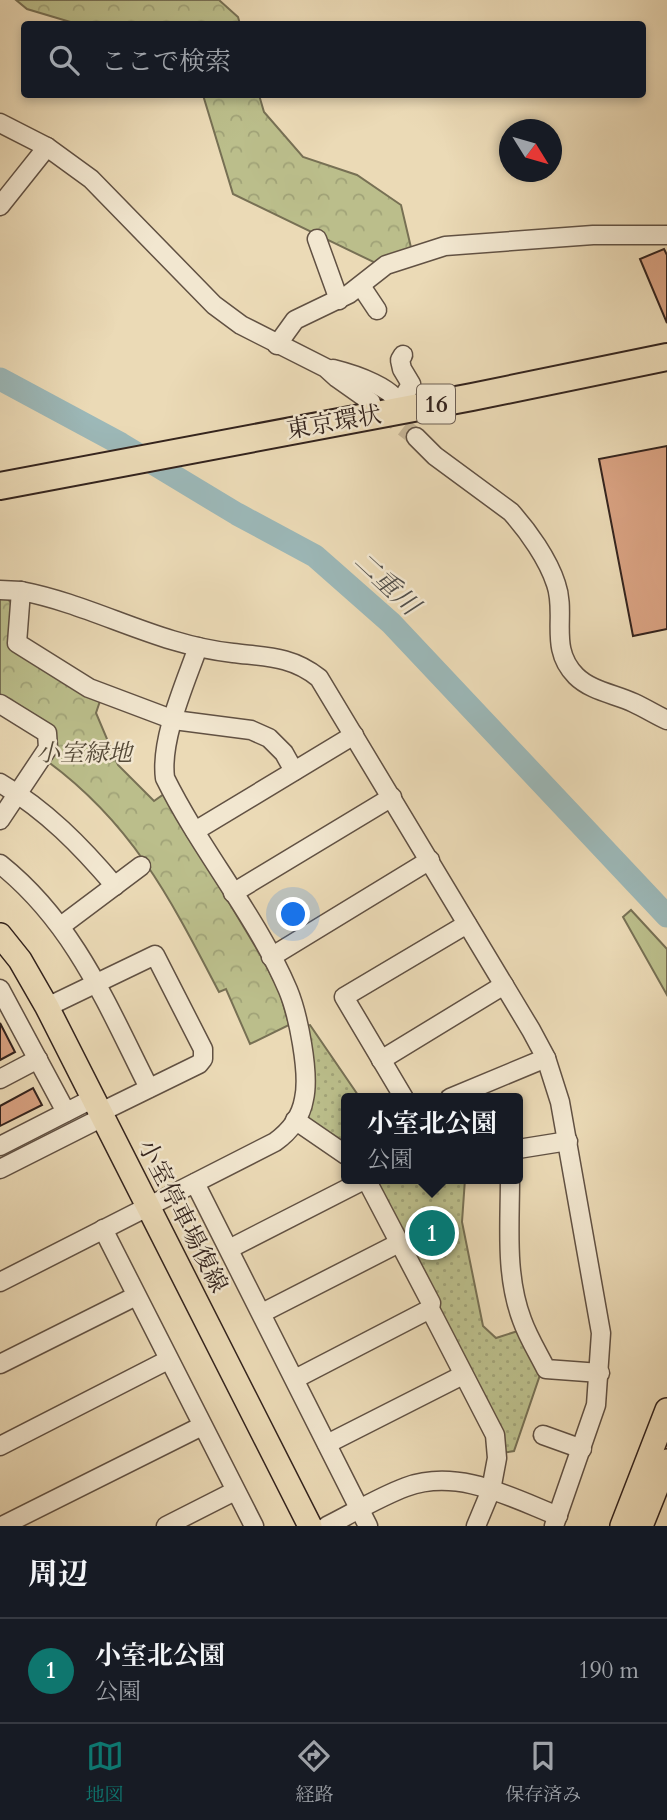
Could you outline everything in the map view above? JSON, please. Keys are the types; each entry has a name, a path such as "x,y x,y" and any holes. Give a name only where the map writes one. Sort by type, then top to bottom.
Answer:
{"highway":[{"name":"東京環状","path":"213,453 401,406 667,357"},
{"name":"東京環状","path":"0,501 90,477 213,453 667,376"},
{"name":"東京環状","path":"0,486 90,477"}],"main road":[{"name":"小室停車場復線","path":"0,936 20,960 47,1007 310,1526"},
{"path":"622,1526 667,1410"},
{"path":"641,1526 667,1461"}],"street":[{"path":"0,123 47,148 91,178 214,305 241,325 326,368 344,372 386,389 401,406 411,384 402,369 400,360 403,355"},
{"path":"0,206 47,148"},
{"path":"277,345 295,320 339,300 386,265 445,246 593,235 667,235"},
{"path":"317,239 339,300"},
{"path":"361,286 377,310"},
{"path":"326,368 371,402"},
{"path":"416,437 435,456 511,512 520,522 550,569 557,586 558,641 573,673 583,682 633,702 667,720"},
{"path":"0,590 44,596 163,640 299,664 319,678 546,1058 561,1102 601,1333 596,1405 556,1521 491,1490 462,1482 436,1480 407,1487 364,1518 327,1526"},
{"path":"21,591 17,643 89,688 174,720 251,730 269,738 284,753 294,771"},
{"path":"0,1282 275,1142 288,1132 301,1110 305,1090 299,1026 287,989 271,957 165,778 164,759 198,647"},
{"path":"0,704 47,733 48,748 0,820"},
{"path":"195,831 354,735"},
{"path":"0,783 18,793 78,843 115,886"},
{"path":"233,893 392,797"},
{"path":"271,957 430,860"},
{"path":"0,864 33,893 61,926 96,984 149,1088"},
{"path":"61,926 141,866"},
{"path":"401,1093 344,997 467,924"},
{"path":"0,1169 99,1109 199,1064 203,1059 203,1049 155,955 47,1007"},
{"path":"381,1060 504,985"},
{"path":"0,989 5,1008 38,1059 66,1112"},
{"path":"462,1093 546,1058"},
{"path":"0,1079 38,1059"},
{"path":"0,1146 66,1112 99,1109"},
{"path":"295,1121 341,1152"},
{"path":"523,1148 568,1141"},
{"path":"195,1183 364,1518"},
{"path":"229,1250 356,1184"},
{"path":"369,1184 431,1303 430,1309 495,1435 497,1458 491,1490 477,1526"},
{"path":"510,1184 510,1265 514,1291 524,1324 546,1369 600,1373"},
{"path":"103,1230 254,1526"},
{"path":"262,1313 399,1244"},
{"path":"0,1364 136,1296"},
{"path":"295,1379 430,1309"},
{"path":"0,1446 168,1360"},
{"path":"327,1444 463,1375"},
{"path":"2,1526 202,1426"},
{"path":"543,1434 582,1449"},
{"path":"166,1526 235,1491"}],"green space":[{"path":"16,0 219,0 239,21 67,21 27,9"},
{"path":"204,98 260,98 264,112 303,157 357,175 401,205 413,256 388,269 233,194"},
{"name":"小室緑地","path":"7,598 13,605 10,647 101,698 96,713 118,765 154,801 164,794 264,961 280,993 289,1025 250,1044 226,989 219,992 166,895 127,838 77,785 47,761 57,746 53,729 0,696 0,599"},
{"path":"631,910 667,949 667,995 623,917"},
{"path":"310,1025 357,1093 341,1093 341,1147 310,1124 306,1116 305,1026"},
{"path":"373,1184 465,1184 462,1222 483,1326 496,1338 521,1330 541,1372 514,1451 502,1453"}],"building":[{"path":"664,249 667,255 667,323 640,259"},
{"path":"667,446 667,629 633,636 599,459"},
{"path":"0,1023 15,1052 0,1060"},
{"path":"33,1088 42,1105 0,1126 0,1106"}],"waterway":[{"name":"二重川","path":"0,379 121,444 237,514 315,556 391,623 667,916"}],"tunnel":[{"path":"382,411 416,437"}],"place":[{"name":"小室北公園","path":"432,1233"}]}
